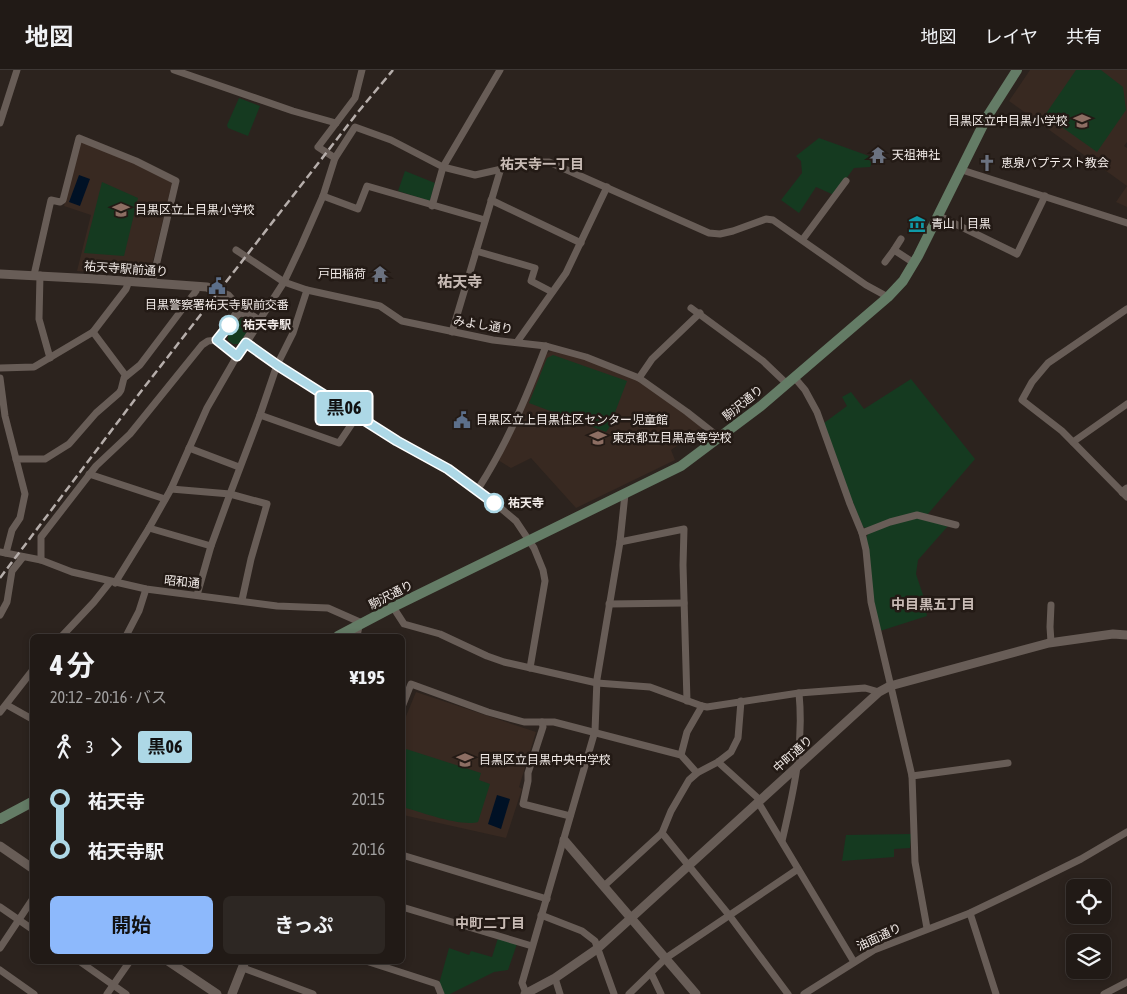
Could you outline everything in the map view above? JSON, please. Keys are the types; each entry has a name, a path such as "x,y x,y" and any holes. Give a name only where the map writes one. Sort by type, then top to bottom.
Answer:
{"main road":[{"name":"駒沢通り","path":"343,634 359,628 393,607 681,466 761,406 888,297 903,281 939,216 987,117 1013,71"},
{"path":"0,820 30,803"}],"street":[{"path":"2,118 17,70"},
{"path":"174,70 293,111 336,123"},
{"path":"335,158 318,147 355,98 362,70"},
{"path":"432,206 444,166 500,70"},
{"path":"64,634 113,583 149,528 171,488 207,408 237,356 284,282 324,196 335,158 355,127 382,136 444,166 475,174 533,162 549,162 709,233 720,234 766,219 773,220 803,239 847,272 888,297"},
{"path":"50,358 40,320 37,275 51,200 60,202 63,200 79,138 136,161 176,181 152,283"},
{"path":"452,332 501,168"},
{"path":"962,170 1127,224"},
{"path":"803,239 846,181"},
{"path":"324,196 358,209 367,186 485,220"},
{"path":"517,342 566,273 607,188"},
{"path":"939,216 1017,254 1045,196"},
{"path":"491,200 582,243"},
{"path":"886,262 901,239"},
{"name":"みよし通り","path":"236,250 284,282 307,290 380,306 402,321 493,340 546,346 586,357 639,378 720,438"},
{"path":"894,250 914,263"},
{"path":"476,251 536,268 531,282 552,292"},
{"name":"祐天寺駅前通り","path":"0,274 129,281 210,288 228,296 238,306 240,312 247,313 259,321"},
{"path":"0,368 34,368 93,332 126,289 129,281"},
{"path":"16,459 45,459 69,444 96,413 119,393 124,378 140,365 196,290 197,286"},
{"path":"197,595 211,546 239,467 277,365 293,334 307,290"},
{"path":"691,308 806,390 817,412 862,533 866,550 870,602 912,776 915,862 926,928"},
{"path":"1126,311 1048,363 1032,382 1022,400 1074,442 1126,493"},
{"path":"217,340 240,312"},
{"path":"639,378 652,359 700,313"},
{"path":"93,332 126,376"},
{"path":"40,560 41,537 89,474 130,434 202,345 208,341 217,340 237,356"},
{"path":"246,343 277,365 397,441 448,469 516,520 530,541 538,558 545,581 530,668"},
{"path":"478,490 498,458 514,419 523,405 546,346"},
{"path":"0,378 5,416 24,486 24,502 20,518 12,530 3,553"},
{"path":"1074,442 1127,404"},
{"path":"260,414 338,443 357,416"},
{"path":"189,448 239,467"},
{"path":"89,474 165,499"},
{"path":"171,488 230,494 267,504 251,559 242,600"},
{"path":"526,994 522,983 595,733 597,683 620,542 624,494"},
{"path":"862,533 890,522 918,516 956,525"},
{"path":"149,528 211,546"},
{"path":"620,542 684,529 687,701"},
{"name":"昭和通","path":"3,553 40,560 72,572 113,583 146,589 278,606 328,608 359,628"},
{"path":"0,615 7,602 12,571 23,557"},
{"path":"127,634 139,611 146,589"},
{"path":"609,604 684,603"},
{"path":"1051,605 1051,642"},
{"path":"393,607 404,624 440,634 487,656 597,683 650,687 707,707 799,693 865,688 879,692"},
{"name":"中町通り","path":"526,994 555,978 597,949 879,692 890,686 1051,642 1113,634 1127,635"},
{"path":"0,712 30,673"},
{"path":"405,699 411,684 488,712 524,722 554,722 681,755 697,773"},
{"path":"782,841 798,765 801,717 799,693"},
{"path":"604,886 662,832 682,790 697,773 718,762 731,752 736,744 741,701"},
{"path":"7,705 30,718"},
{"path":"681,755 687,732 702,706"},
{"path":"542,722 544,727 528,774 523,804 570,816"},
{"path":"718,762 759,801 854,962"},
{"path":"912,776 1008,764"},
{"path":"662,832 788,994"},
{"name":"油面通り","path":"804,994 874,950 926,928 970,913 1063,868 1127,832"},
{"path":"564,840 696,994"},
{"path":"0,846 30,867"},
{"path":"405,856 547,899"},
{"path":"629,994 666,958 798,869"},
{"path":"0,948 30,903"},
{"path":"0,907 30,928"},
{"path":"405,908 532,946"},
{"path":"970,913 996,994"},
{"path":"541,915 582,931 595,941 614,994"},
{"path":"83,964 126,994"},
{"path":"107,994 128,964"},
{"path":"172,964 217,994"},
{"path":"375,964 437,984 441,994"},
{"path":"232,994 244,965 313,994"},
{"path":"0,970 34,994"},
{"path":"651,973 661,994"},
{"path":"555,978 560,994"},
{"path":"1104,994 1127,982"}],"shaded area":[{"name":"目黒区立中目黒小学校","path":"1030,70 1127,70 1127,142 1124,146 1127,148 1127,186 1009,101"},
{"name":"目黒区立上目黒小学校","path":"81,142 136,163 172,183 149,277 77,271 91,215 64,206"},
{"path":"1127,186 1127,207 1116,202"},
{"name":"東京都立目黒高等学校","path":"553,350 639,380 704,427 671,450 675,460 576,508 531,458 511,468 498,460 544,355"},
{"name":"目黒区立目黒中央中学校","path":"416,692 536,732 519,787 522,789 506,838 405,815 405,719"}],"green space":[{"path":"1076,70 1101,70 1123,87 1126,110 1097,152 1045,115"},
{"path":"239,98 260,106 248,136 228,128 227,125"},
{"path":"819,138 869,156 868,159 872,163 870,167 854,168 834,195 816,187 799,213 781,200 802,173 801,161 796,156"},
{"path":"405,171 435,183 430,201 398,191"},
{"path":"102,182 138,198 124,256 84,253"},
{"path":"244,317 250,320 251,326 239,344 233,344 228,340 228,336 239,320"},
{"path":"553,355 627,381 606,432 529,403 547,358"},
{"path":"911,379 975,459 927,515 866,528 863,527 847,488 824,423 847,406 842,397 851,392 864,409"},
{"path":"918,518 948,526 918,560 916,574 924,598 927,616 880,631 871,595 866,538 868,534 892,524"},
{"path":"405,749 481,773 479,780 490,784 478,822 451,821 405,808"},
{"path":"911,834 910,848 894,849 894,857 842,861 846,835"},
{"path":"498,938 517,944 508,970 494,972 450,994 443,994 439,984 449,948 469,955 471,951 492,957"}],"water":[{"path":"79,175 90,179 80,206 69,202"},
{"path":"497,795 510,799 501,829 488,824"}],"railway":[{"path":"0,578 139,394 358,112 393,70"}],"bus line":[{"name":"黒06","path":"229,325 217,340 237,356 246,343 277,365 397,441 448,469 494,503"}],"place":[{"name":"目黒区立中目黒小学校","path":"1082,121"},
{"name":"天祖神社","path":"878,155"},
{"name":"恵泉バプテスト教会","path":"987,163"},
{"name":"目黒区立上目黒小学校","path":"121,210"},
{"name":"青山｜目黒","path":"917,224"},
{"name":"戸田稲荷","path":"380,274"},
{"name":"目黒警察署祐天寺駅前交番","path":"217,286"},
{"name":"祐天寺駅","path":"229,325"},
{"name":"目黒区立上目黒住区センター児童館","path":"462,420"},
{"name":"東京都立目黒高等学校","path":"598,438"},
{"name":"祐天寺","path":"494,503"},
{"name":"目黒区立目黒中央中学校","path":"465,760"}],"district":[{"name":"祐天寺一丁目","path":"542,164"},
{"name":"祐天寺","path":"460,282"},
{"name":"中目黒五丁目","path":"933,604"},
{"name":"中町二丁目","path":"490,923"}]}
